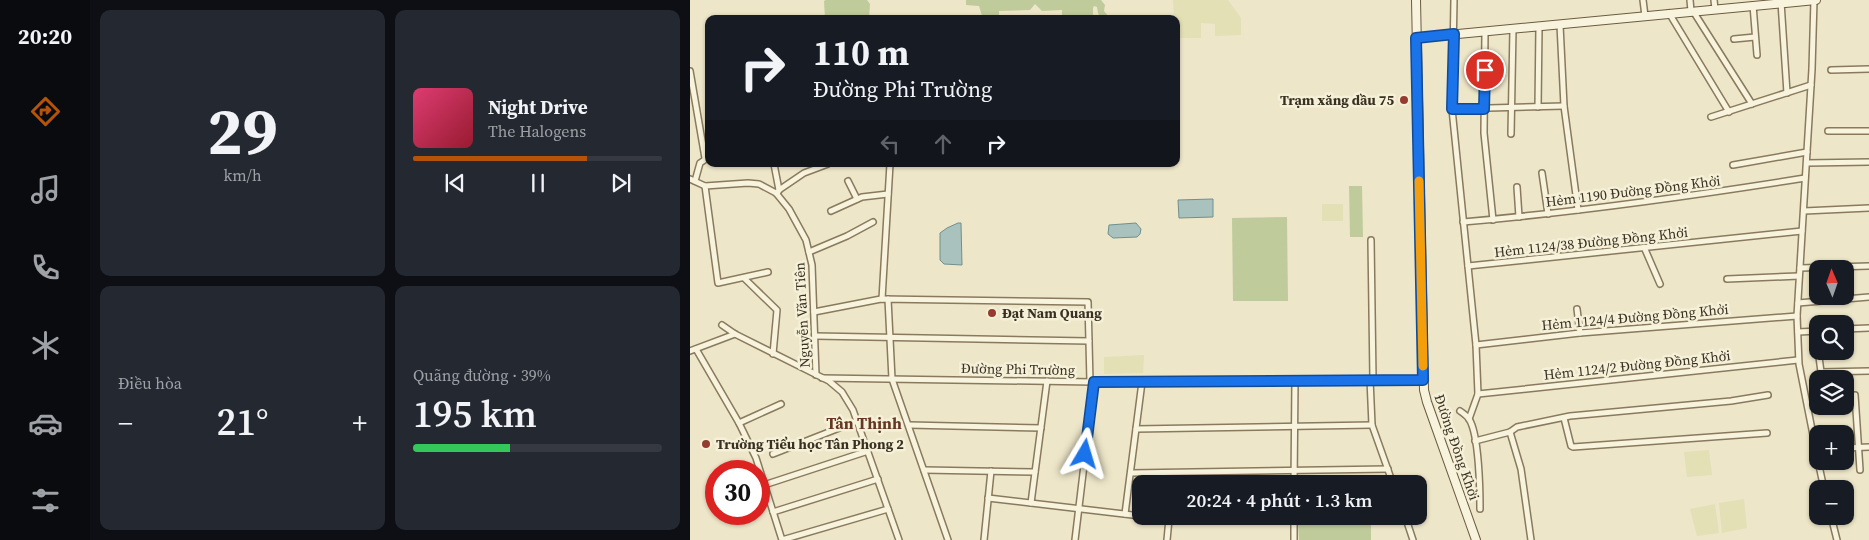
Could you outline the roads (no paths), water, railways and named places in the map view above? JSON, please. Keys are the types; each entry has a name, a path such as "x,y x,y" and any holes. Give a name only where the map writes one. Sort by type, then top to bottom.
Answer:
{"main road":[{"name":"Đường Đồng Khởi","path":"1416,0 1423,380 1427,402 1476,540"},
{"path":"1416,38 1669,14 1715,9 1740,3 1753,5 1771,2 1814,0"}],"street":[{"path":"1454,0 1452,109 1476,345 1478,394 1469,419"},
{"path":"1643,0 1645,16"},
{"path":"1690,0 1692,11 1752,104"},
{"path":"1714,0 1715,9"},
{"path":"1811,425 1798,360 1797,316 1814,39 1814,0"},
{"path":"1781,2 1787,92"},
{"path":"1753,5 1757,55"},
{"path":"1669,14 1729,112"},
{"path":"1560,25 1564,106 1578,210"},
{"path":"1538,27 1538,107"},
{"path":"1511,134 1513,29"},
{"path":"1485,32 1484,109 1486,160 1493,220"},
{"path":"1734,39 1756,37"},
{"path":"1831,70 1869,69"},
{"path":"690,71 705,148"},
{"path":"1711,118 1811,85"},
{"path":"1452,109 1511,109 1564,106"},
{"path":"1828,131 1869,131"},
{"path":"1733,165 1807,152"},
{"path":"705,160 699,165 692,180 705,186 718,283 768,272"},
{"path":"1807,163 1869,162"},
{"path":"774,167 778,192 804,173 820,167"},
{"path":"890,167 885,299 890,337 892,378 948,540"},
{"path":"1542,173 1548,214"},
{"name":"Hẻm 1190 Đường Đồng Khởi","path":"1463,222 1548,214 1673,198 1805,178"},
{"path":"848,181 857,199"},
{"name":"Nguyễn Văn Tiên","path":"705,186 752,183 778,192 799,226 809,252 813,271 816,376 842,392 848,401 868,450 900,540"},
{"path":"1517,187 1519,217"},
{"path":"831,211 857,199 888,194"},
{"path":"1804,211 1869,208"},
{"path":"809,252 847,236 872,222"},
{"name":"Hẻm 1124/38 Đường Đồng Khởi","path":"1468,266 1802,231"},
{"path":"1371,240 1372,425 1390,475"},
{"path":"1644,247 1660,284"},
{"path":"1800,268 1869,266"},
{"path":"1727,279 1799,276"},
{"path":"744,278 777,310 773,354"},
{"path":"1798,303 1869,297"},
{"path":"814,312 885,299 1088,302 1092,382 1074,540"},
{"path":"1577,309 1580,333"},
{"name":"Hẻm 1124/4 Đường Đồng Khởi","path":"1476,345 1580,333 1797,316"},
{"path":"722,325 735,334 816,376"},
{"path":"1854,329 1869,328"},
{"path":"1798,332 1809,331"},
{"path":"735,334 693,350 739,423 757,460"},
{"path":"815,336 1089,341"},
{"name":"Hẻm 1124/2 Đường Đồng Khởi","path":"1478,394 1798,360"},
{"path":"1819,360 1821,372 1869,371"},
{"name":"Đường Phi Trường","path":"822,378 1092,382 1423,380"},
{"path":"1031,503 1046,381"},
{"path":"1294,475 1295,381"},
{"path":"1125,514 1142,382"},
{"path":"1475,440 1510,432 1518,427 1590,413 1731,401 1768,395"},
{"path":"1855,395 1860,470"},
{"path":"739,423 781,404"},
{"path":"1460,411 1469,419 1475,440 1480,509"},
{"path":"1564,418 1571,446 1573,447 1766,433"},
{"path":"773,454 857,421"},
{"path":"909,425 1041,428"},
{"path":"1136,428 1372,425"},
{"path":"1510,432 1521,469 1531,540"},
{"path":"1854,447 1869,447"},
{"path":"770,483 868,450"},
{"path":"1130,473 1388,469"},
{"path":"924,470 1035,472"},
{"path":"984,540 991,471"},
{"path":"773,512 878,478"},
{"path":"988,498 1132,515"},
{"path":"770,503 782,540 798,538 888,509"},
{"path":"1167,540 1168,525"},
{"path":"1294,525 1294,540"},
{"path":"1408,525 1413,540"},
{"path":"1833,525 1837,540"}],"water":[{"path":"1213,199 1213,217 1179,218 1178,200"},
{"path":"961,223 962,265 944,264 940,260 940,233"},
{"path":"1136,223 1141,229 1137,237 1113,238 1108,234 1109,225"}],"place":[{"name":"Trạm xăng dầu 75","path":"1404,100"},
{"name":"Đạt Nam Quang","path":"992,313"},
{"name":"Trường Tiểu học Tân Phong 2","path":"706,444"}],"district":[{"name":"Tân Thịnh","path":"864,423"}]}
